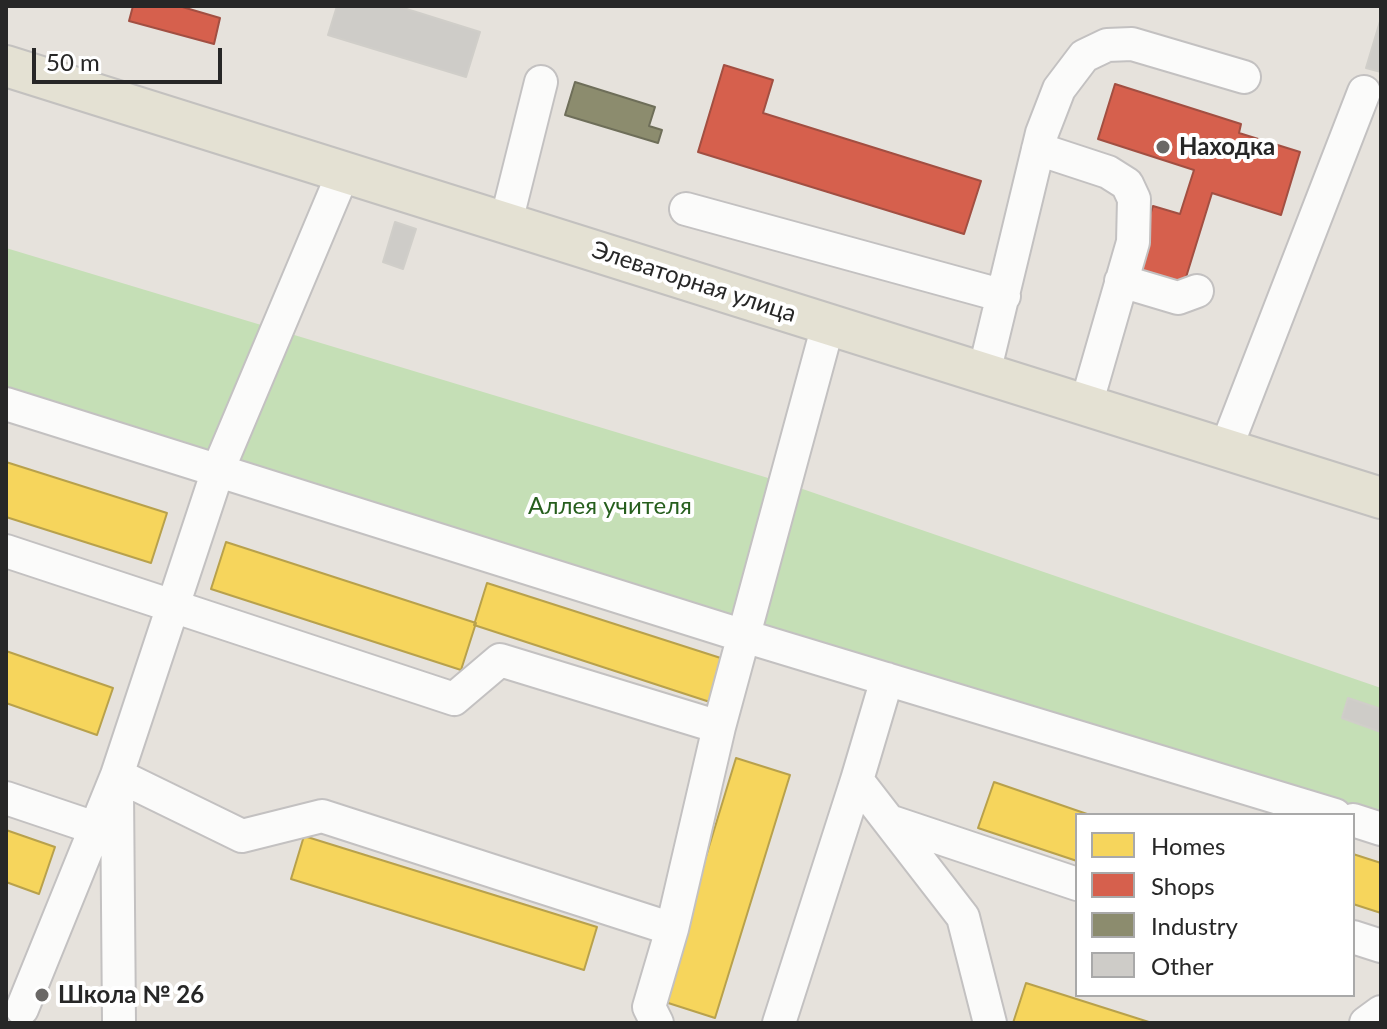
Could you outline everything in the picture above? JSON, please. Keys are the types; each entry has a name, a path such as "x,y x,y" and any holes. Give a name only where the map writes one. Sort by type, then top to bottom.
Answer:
{"main road":[{"name":"Элеваторная улица","path":"6,66 1381,498"}],"lane":[{"path":"984,373 1038,149 1059,89 1084,56 1107,45 1132,44 1244,77"},
{"path":"506,222 541,82"},
{"path":"1226,448 1364,92"},
{"path":"1038,149 1108,172 1127,184 1134,199 1133,242 1086,405"},
{"path":"22,1009 117,775 218,470 344,171"},
{"path":"686,209 1004,296"},
{"path":"1121,281 1178,298 1197,291"},
{"path":"657,1023 649,1007 672,929 719,727 828,325"},
{"path":"6,404 744,636 1328,813"},
{"path":"6,551 454,699 500,660 719,727"},
{"path":"779,1023 887,679"},
{"path":"117,775 242,836 322,816 672,929"},
{"path":"117,775 119,1023"},
{"path":"857,780 963,917 990,1023"},
{"path":"6,798 95,828"},
{"path":"889,821 1075,883"},
{"path":"1355,821 1381,829"},
{"path":"1355,938 1381,946"},
{"path":"1366,1023 1381,1012"}],"green space":[{"name":"Аллея учителя","path":"6,248 788,484 1381,688 1381,813 802,637 580,574 6,397"}],"building: Homes":[{"path":"6,462 167,513 151,563 6,517"},
{"path":"226,542 476,623 461,670 211,589"},
{"path":"487,583 730,661 716,704 474,625"},
{"path":"6,651 113,688 97,735 6,703"},
{"path":"736,758 790,775 715,1018 662,1001"},
{"path":"994,782 1084,813 1075,813 1075,860 978,828"},
{"path":"6,830 55,847 39,894 6,882"},
{"path":"304,836 597,927 584,970 291,879"},
{"path":"1355,855 1381,863 1381,913 1355,905"},
{"path":"1026,983 1152,1023 1013,1023"}],"building: Shops":[{"path":"133,6 179,6 220,18 214,44 129,21"},
{"path":"724,65 773,80 763,113 981,181 964,234 698,152"},
{"path":"1115,84 1241,124 1239,133 1300,152 1281,215 1212,193 1183,287 1132,271 1153,206 1180,214 1194,170 1098,139"}],"building: Industry":[{"path":"575,82 655,107 649,126 662,130 658,143 565,115"}],"building: Other":[{"path":"337,6 397,6 480,32 466,77 328,35"},
{"path":"1381,18 1381,72 1366,68"},
{"path":"395,222 416,229 403,269 383,262"},
{"path":"1348,698 1381,709 1381,732 1342,718"}],"place":[{"name":"Находка","path":"1163,147"},
{"name":"Школа № 26","path":"42,995"}]}
